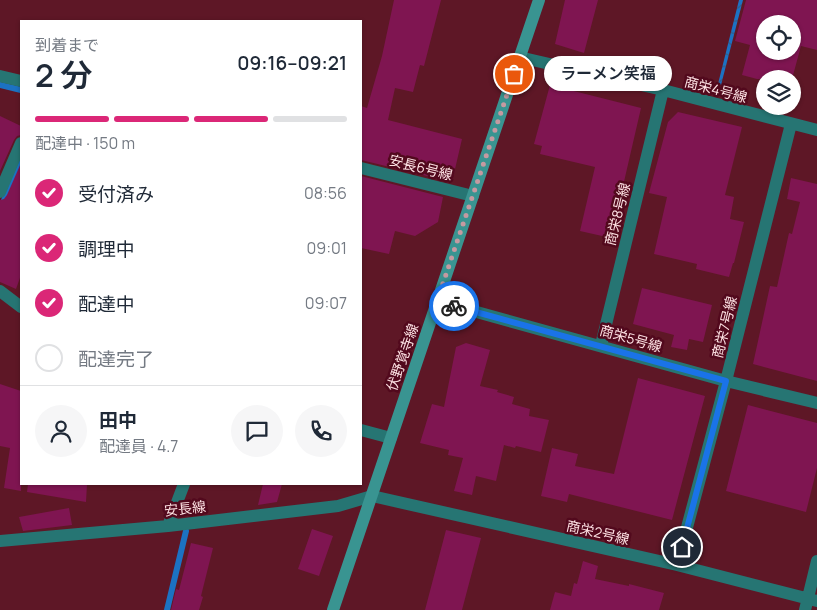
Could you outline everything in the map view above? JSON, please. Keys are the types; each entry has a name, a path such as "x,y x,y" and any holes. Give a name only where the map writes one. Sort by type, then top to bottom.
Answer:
{"main road":[{"name":"伏野覚寺線","path":"333,610 539,0"}],"street":[{"name":"商栄4号線","path":"520,57 663,90 817,130"},
{"path":"0,76 20,81"},
{"name":"商栄8号線","path":"601,345 663,90"},
{"name":"商栄7号線","path":"677,565 791,124"},
{"path":"0,192 20,145"},
{"name":"安長6号線","path":"362,168 473,196"},
{"path":"0,291 20,306"},
{"name":"商栄5号線","path":"437,301 726,381 817,403"},
{"path":"362,430 391,438"},
{"path":"168,526 184,485"},
{"name":"商栄2号線","path":"372,496 677,565 810,603"},
{"name":"安長線","path":"0,541 168,526 338,506 372,496"},
{"path":"810,603 817,561"}],"water":[{"path":"739,0 743,0 721,85 718,84"}],"building":[{"path":"394,0 441,0 424,66 420,65 413,92 395,88 388,120 462,139 452,182 362,160 362,106 367,108 382,56"},
{"path":"565,0 598,0 584,53 555,44"},
{"path":"746,0 817,0 817,50 801,46 801,15 756,15 756,60 797,60 794,70 756,70 756,79 742,75 750,45 735,41"},
{"path":"550,85 641,108 611,238 580,231 595,167 540,154 542,146 534,144"},
{"path":"678,112 742,127 725,195 734,197 730,219 744,222 729,277 696,269 697,264 654,254 667,197 649,193 668,122"},
{"path":"0,116 20,126 20,135 14,140 0,171"},
{"path":"20,165 20,278 16,289 0,282 0,200 4,199"},
{"path":"362,176 443,197 438,222 415,236 395,231 389,254 362,248"},
{"path":"791,178 817,184 817,381 753,364 770,286 777,287 789,233 792,234 800,202 787,199"},
{"path":"642,288 712,305 703,342 689,339 687,350 671,347 674,335 633,324"},
{"path":"466,343 490,350 480,386 498,390 497,392 514,397 512,404 530,409 529,416 549,420 541,452 504,445 496,481 476,476 472,495 454,491 463,458 448,455 449,450 420,443 432,404 444,407 456,347"},
{"path":"638,378 705,396 672,520 569,494 567,502 541,496 552,448 578,454 575,466 614,474"},
{"path":"0,384 20,391 21,491 4,488 10,448 0,446"},
{"path":"748,405 817,423 817,468 806,512 726,491"},
{"path":"28,485 87,485 86,502 27,492"},
{"path":"263,485 282,485 277,502 258,505"},
{"path":"69,508 72,525 23,531 19,517"},
{"path":"312,529 333,536 319,576 298,569"},
{"path":"446,530 481,538 462,610 425,610"},
{"path":"191,543 213,548 201,596 203,597 199,610 171,610 176,589 179,590"},
{"path":"583,561 598,566 595,579 629,586 629,584 664,593 659,610 550,610 555,592 571,596 574,583 577,584"}],"waterway":[{"path":"0,85 20,90"},
{"path":"0,210 20,162"},
{"path":"167,610 186,531"}],"way so far":[{"path":"454,306 437,301 514,74"}],"place":[{"name":"ラーメン笑福","path":"514,74"}],"route":[{"path":"454,306 726,381 682,547"}]}
